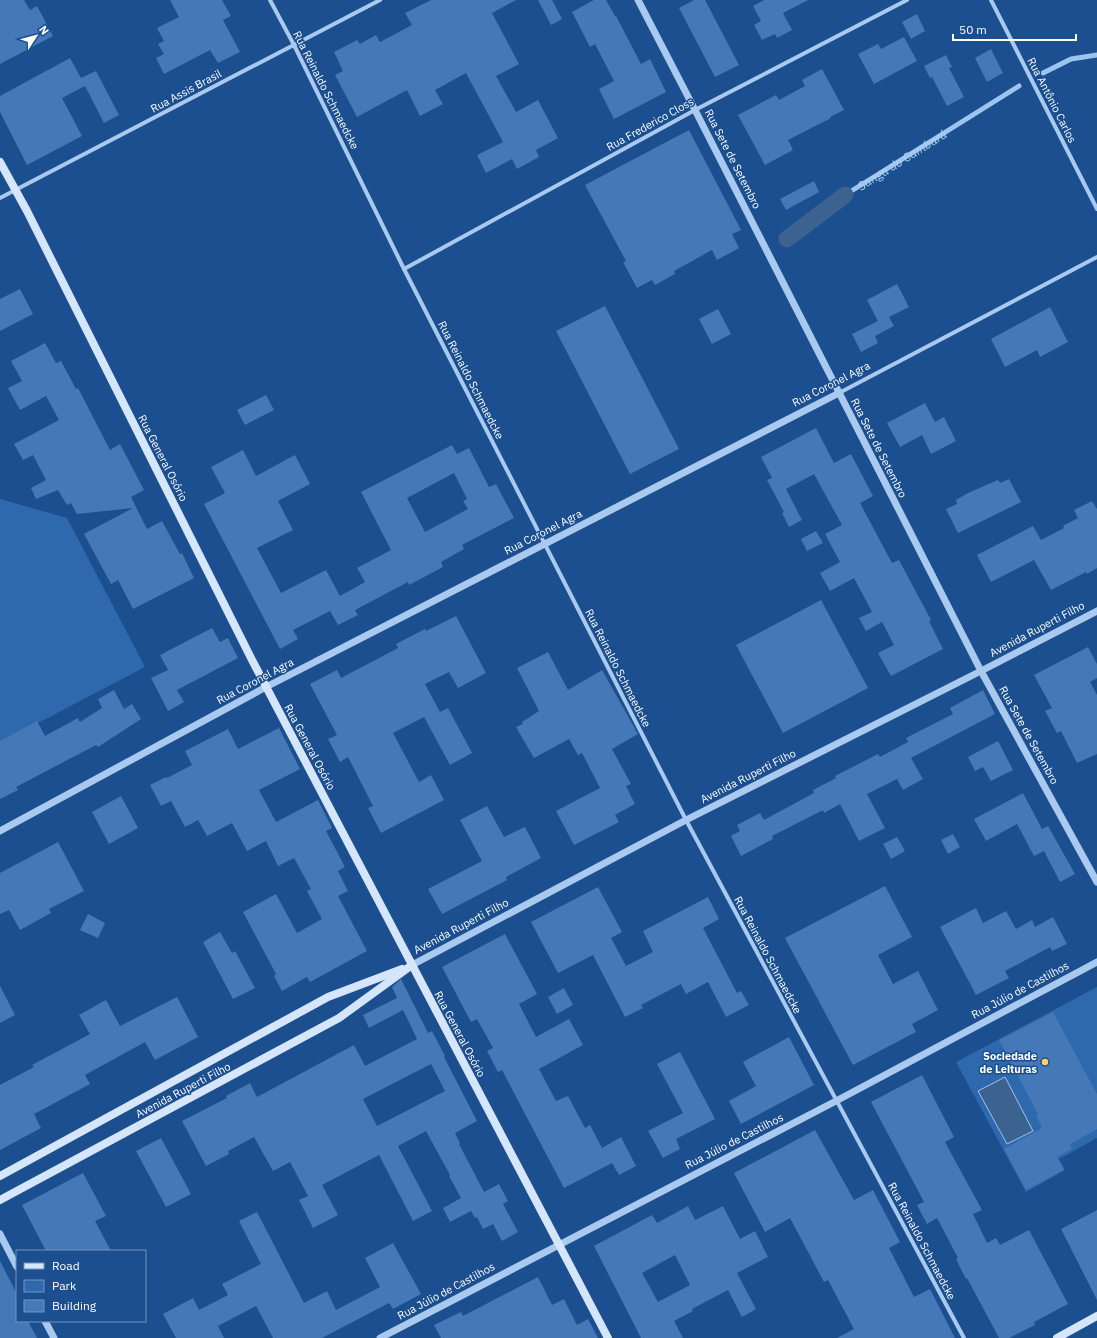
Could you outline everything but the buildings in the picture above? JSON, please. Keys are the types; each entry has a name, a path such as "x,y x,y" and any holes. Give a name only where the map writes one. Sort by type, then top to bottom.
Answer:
{"main road":[{"name":"Rua General Osório","path":"0,162 34,225 266,687 608,1338"},
{"name":"Avenida Ruperti Filho","path":"0,1176 328,997 412,965"},
{"name":"Avenida Ruperti Filho","path":"0,1200 339,1018 412,965"},
{"path":"1057,1338 1097,1316"}],"street":[{"name":"Rua Reinaldo Schmaedcke","path":"270,0 294,45 404,269 686,820 964,1338"},
{"name":"Rua Assis Brasil","path":"0,198 380,0"},
{"name":"Rua Sete de Setembro","path":"638,0 981,671 1097,882"},
{"name":"Rua Frederico Closs","path":"404,269 695,110 907,0"},
{"name":"Rua Antônio Carlos","path":"991,0 1097,209"},
{"name":"Rua Coronel Agra","path":"0,831 266,687 839,393 1097,257"},
{"name":"Avenida Ruperti Filho","path":"412,965 686,820 1097,611"},
{"name":"Rua Júlio de Castilhos","path":"380,1338 1097,962"},
{"path":"0,1234 16,1265"},
{"path":"46,1322 54,1338"}],"green space":[{"path":"0,499 67,518 145,667 0,743"},
{"path":"1097,987 1097,1138 1059,1159 1065,1170 1026,1192 956,1062"}],"shaded area":[{"path":"1005,1077 1033,1131 1007,1144 978,1091"}],"waterway":[{"name":"Sanga do Cambará","path":"1043,73 1071,59 1097,55"},
{"name":"Sanga do Cambará","path":"845,195 1019,86"},
{"name":"Sanga do Cambará","path":"787,239 845,195"}],"place":[{"name":"Sociedade de Leituras","path":"1045,1062"}]}
